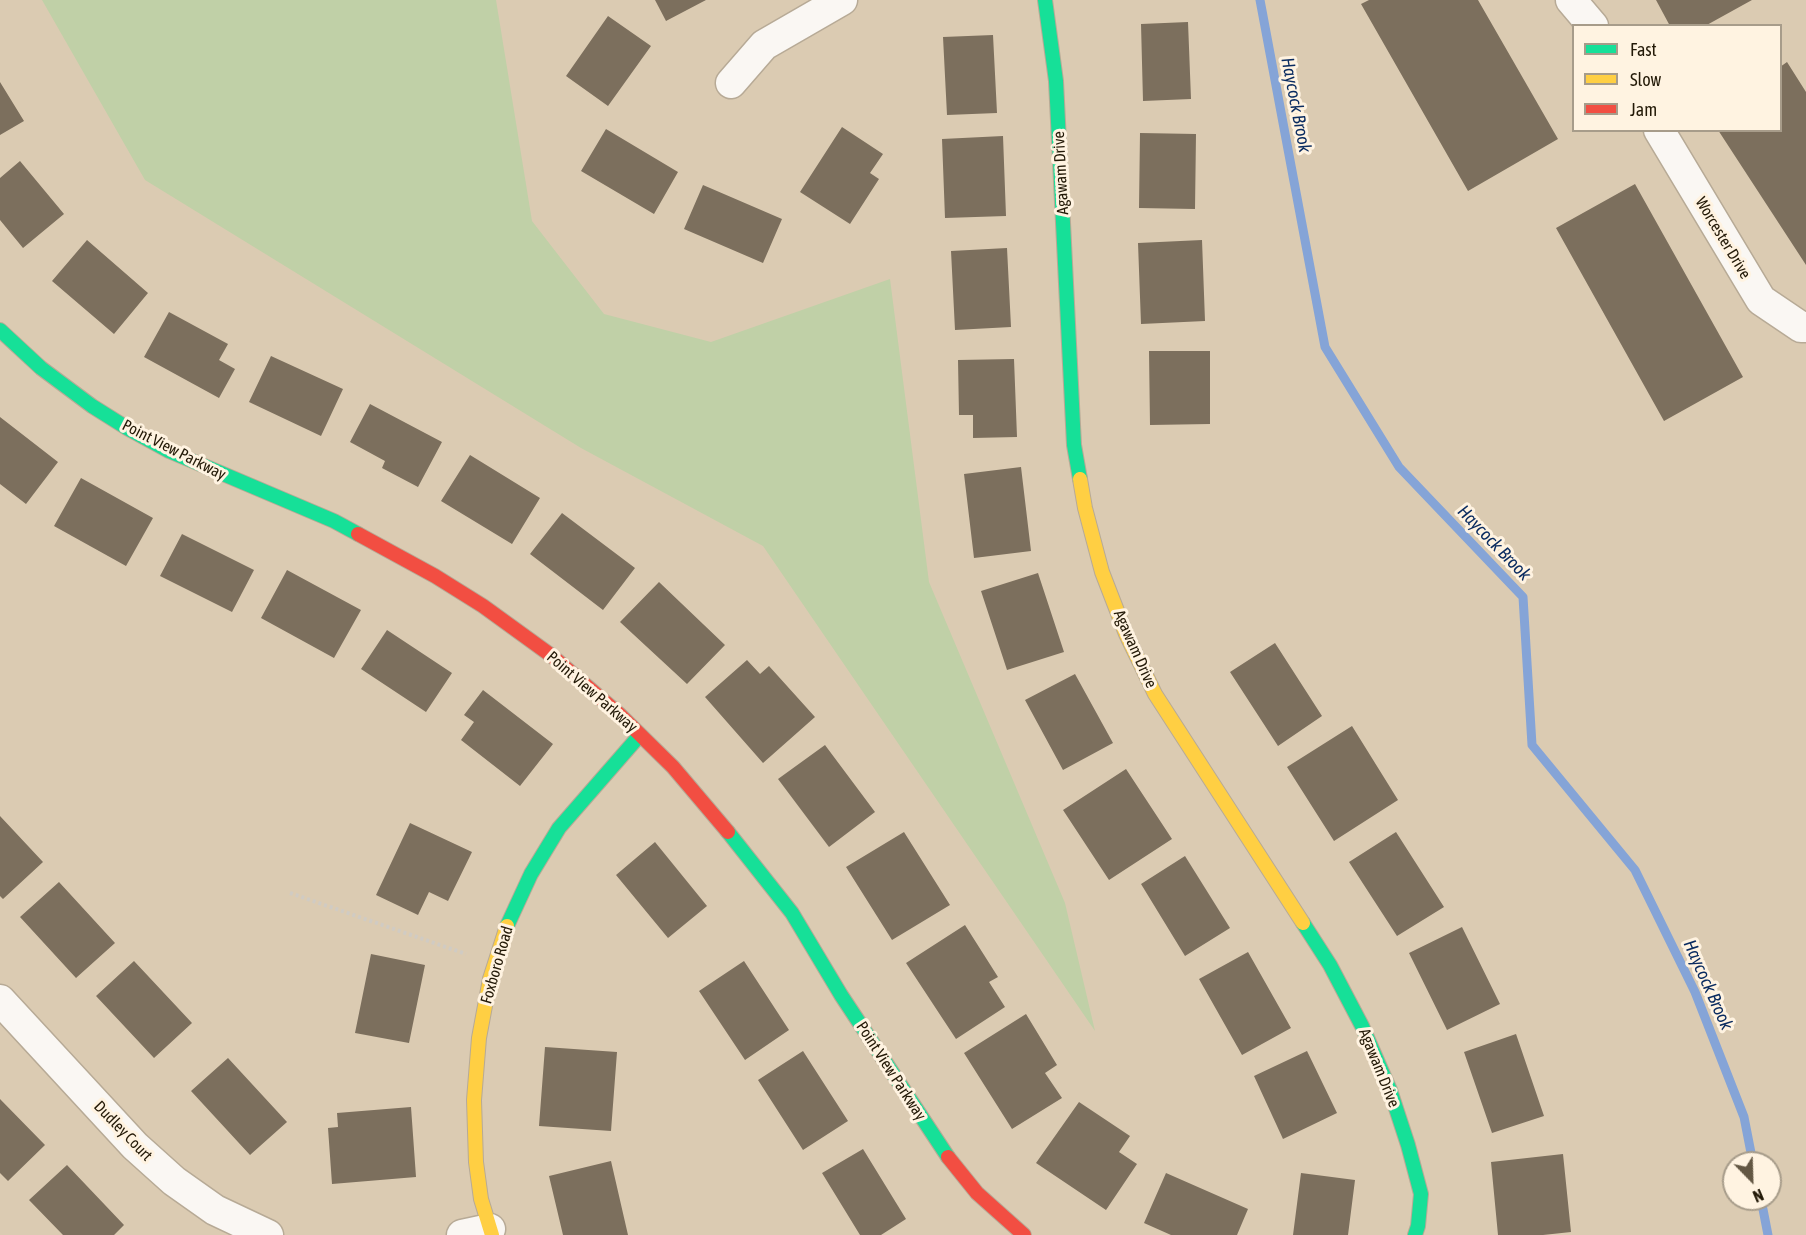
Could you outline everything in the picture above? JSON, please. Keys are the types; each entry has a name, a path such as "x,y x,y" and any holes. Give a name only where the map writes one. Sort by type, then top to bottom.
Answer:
{"street":[{"path":"731,83 764,45 842,0"},
{"name":"Agawam Drive","path":"1045,0 1056,81 1074,445 1085,508 1102,572 1126,634 1155,694 1330,965 1362,1026 1390,1090 1421,1194 1415,1235"},
{"path":"1571,0 1591,24"},
{"name":"Worcester Drive","path":"1660,132 1761,300 1802,327 1806,327"},
{"name":"Point View Parkway","path":"0,330 41,368 92,406 127,428 222,474 334,521 435,576 483,606 552,656 619,714 673,767 749,856 792,913 847,1004 943,1151 977,1192 1024,1235"},
{"name":"Foxboro Road","path":"481,1233 474,1100 479,1038 490,979 507,924 531,874 554,837 640,735"},
{"name":"Dudley Court","path":"0,1000 135,1146 174,1181 215,1210 268,1235"}],"path":[{"path":"290,893 495,964"}],"green space":[{"path":"42,0 496,0 532,221 604,314 711,342 890,279 929,582 1065,903 1095,1031 763,546 581,448 145,180"}],"building":[{"path":"655,0 706,0 666,21"},
{"path":"1369,0 1478,0 1558,139 1468,191 1361,4"},
{"path":"1656,0 1752,0 1709,24 1669,24"},
{"path":"608,16 651,46 608,106 566,76"},
{"path":"1188,22 1191,99 1143,101 1141,24"},
{"path":"993,35 997,113 947,115 943,37"},
{"path":"1787,62 1806,92 1806,265 1719,132 1782,132 1782,66"},
{"path":"0,82 24,121 0,135"},
{"path":"842,127 883,154 870,173 879,179 850,224 800,192"},
{"path":"606,129 678,172 654,214 581,171"},
{"path":"1140,133 1196,134 1195,209 1139,208"},
{"path":"1003,136 1006,216 945,218 942,139"},
{"path":"20,161 64,214 23,248 0,220 0,178"},
{"path":"1635,184 1743,377 1664,421 1556,228"},
{"path":"703,185 782,219 763,263 684,229"},
{"path":"87,240 148,293 114,334 52,281"},
{"path":"1202,240 1205,321 1141,324 1138,243"},
{"path":"1007,248 1011,327 955,330 951,251"},
{"path":"169,312 228,344 219,360 235,369 219,398 144,357"},
{"path":"1149,351 1210,351 1210,424 1150,425"},
{"path":"271,356 343,389 321,436 249,402"},
{"path":"1014,359 1017,437 973,438 973,415 959,415 958,360"},
{"path":"370,404 442,442 418,487 382,468 385,461 350,442"},
{"path":"0,417 58,462 26,504 0,484"},
{"path":"470,455 540,498 512,544 441,501"},
{"path":"1021,467 1031,551 974,558 964,474"},
{"path":"81,478 153,518 126,566 54,526"},
{"path":"562,513 635,568 603,610 530,554"},
{"path":"182,534 254,570 232,612 160,576"},
{"path":"287,570 361,610 334,658 261,618"},
{"path":"1038,573 1064,652 1007,670 981,591"},
{"path":"659,582 725,645 687,684 620,622"},
{"path":"387,630 452,673 426,712 361,669"},
{"path":"1275,643 1322,716 1278,746 1230,672"},
{"path":"747,660 760,674 769,666 815,717 763,763 705,697"},
{"path":"1075,674 1113,743 1063,770 1025,700"},
{"path":"483,690 553,744 520,786 461,740 474,722 464,715"},
{"path":"1352,726 1398,800 1334,841 1287,767"},
{"path":"825,745 875,812 829,847 778,779"},
{"path":"1126,769 1172,839 1109,880 1063,810"},
{"path":"0,816 43,862 3,899 0,896"},
{"path":"410,823 472,852 448,901 429,892 418,915 376,895"},
{"path":"904,832 950,905 892,940 846,867"},
{"path":"1396,832 1444,907 1397,936 1349,862"},
{"path":"655,842 707,906 668,938 616,875"},
{"path":"1185,856 1230,928 1185,956 1141,884"},
{"path":"59,882 115,943 76,978 20,917"},
{"path":"965,925 998,977 989,982 1005,1007 956,1039 906,963"},
{"path":"1462,927 1500,1004 1447,1030 1409,953"},
{"path":"1248,952 1291,1028 1242,1055 1199,979"},
{"path":"371,954 425,965 409,1043 355,1033"},
{"path":"134,961 192,1023 154,1058 96,996"},
{"path":"744,961 789,1030 745,1060 699,991"},
{"path":"1026,1014 1057,1065 1045,1073 1062,1098 1012,1129 964,1053"},
{"path":"1516,1034 1544,1116 1492,1133 1464,1052"},
{"path":"545,1047 617,1052 611,1131 539,1126"},
{"path":"803,1051 848,1121 803,1150 758,1080"},
{"path":"1307,1051 1337,1113 1283,1139 1254,1076"},
{"path":"228,1058 287,1122 250,1155 191,1091"},
{"path":"0,1099 45,1145 8,1181 0,1173"},
{"path":"1079,1102 1130,1136 1119,1152 1137,1164 1106,1210 1036,1163"},
{"path":"411,1107 416,1177 332,1184 328,1128 338,1127 337,1113"},
{"path":"863,1149 906,1219 881,1235 860,1235 822,1173"},
{"path":"1563,1154 1571,1232 1543,1235 1498,1235 1491,1162"},
{"path":"611,1161 628,1235 563,1235 549,1176"},
{"path":"67,1165 124,1225 114,1235 63,1235 29,1200"},
{"path":"1166,1173 1248,1209 1237,1235 1171,1235 1144,1223"},
{"path":"1301,1173 1355,1180 1348,1235 1293,1235"}],"waterway":[{"name":"Haycock Brook","path":"1260,0 1325,347 1399,467 1523,597 1532,745 1635,870 1695,992 1744,1117 1751,1151"},
{"name":"Haycock Brook","path":"1763,1211 1768,1235"}],"traffic: fast":[{"path":"1045,0 1056,81 1074,445 1080,479"},
{"path":"0,330 41,368 92,406 127,428 169,451 334,521 358,534"},
{"path":"507,926 531,874 559,828 640,735"},
{"path":"728,832 792,913 841,995 948,1157"},
{"path":"1303,923 1330,965 1362,1026 1390,1090 1421,1194 1415,1235"}],"traffic: slow":[{"path":"1080,479 1085,508 1102,572 1126,634 1155,694 1303,923"},
{"path":"492,1235 481,1199 476,1162 474,1100 479,1038 490,979 507,926"}],"traffic: jam":[{"path":"358,534 435,576 483,606 552,656 619,714 673,767 728,832"},
{"path":"948,1157 977,1193 1024,1235"}]}
